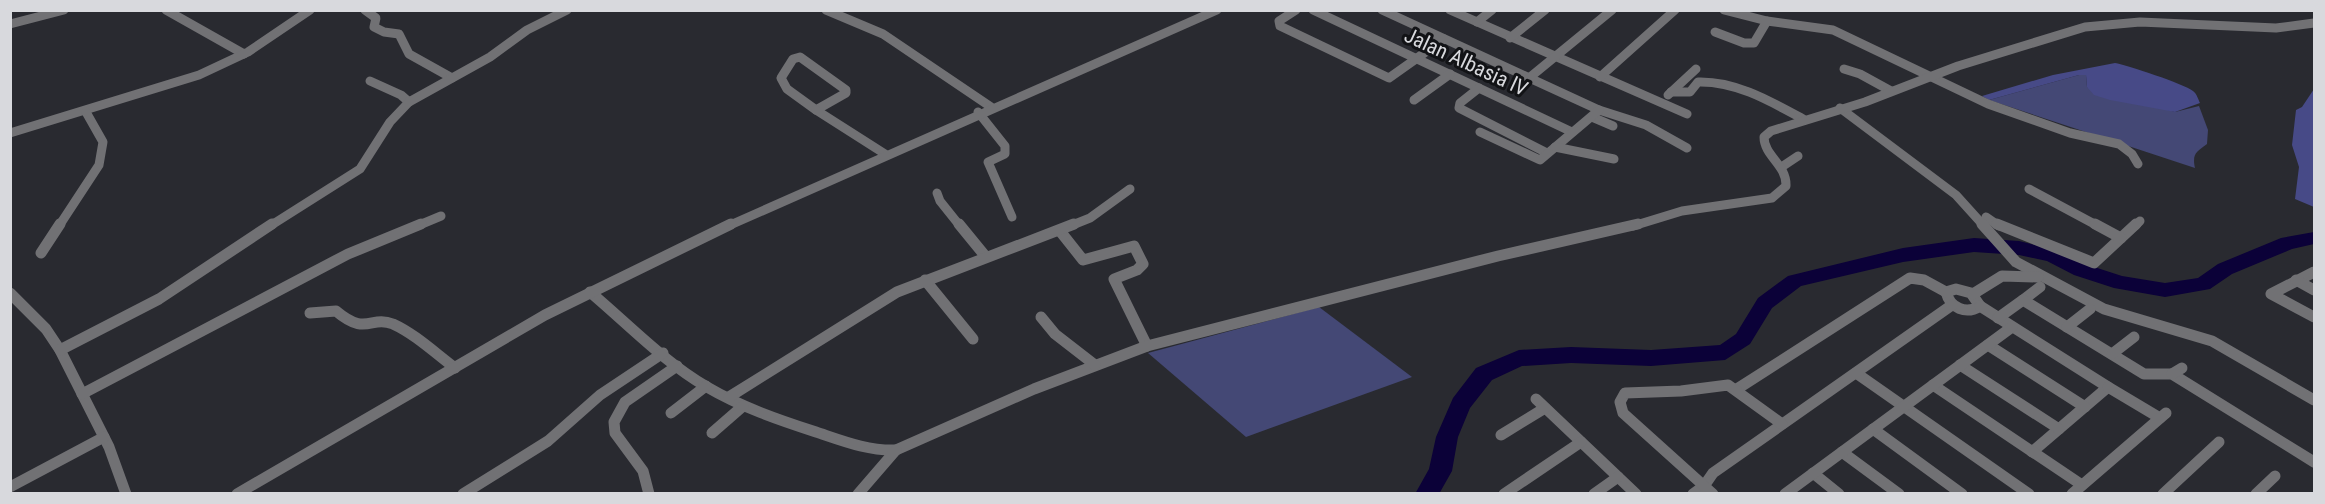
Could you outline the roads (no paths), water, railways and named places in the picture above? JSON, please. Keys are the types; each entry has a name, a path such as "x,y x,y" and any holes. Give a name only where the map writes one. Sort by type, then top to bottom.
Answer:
{"street":[{"path":"10,24 64,10"},
{"path":"166,10 244,54"},
{"path":"10,133 90,111 195,77 244,54 310,10"},
{"path":"365,10 376,18 374,27 384,32 399,34 409,54 452,78"},
{"path":"60,351 159,299 319,193 360,170 390,122 409,102 490,57 527,30 567,10"},
{"path":"826,10 871,29 991,107"},
{"path":"237,494 590,292 764,208 978,112 1217,10"},
{"path":"1296,10 1279,21 1280,26 1382,76 1391,78 1444,39"},
{"name":"Jalan Albasia lV","path":"1313,10 1572,132"},
{"path":"1382,10 1530,78 1595,113 1613,126"},
{"path":"1450,10 1509,38 1687,114"},
{"path":"1477,22 1492,10"},
{"path":"1509,38 1545,10"},
{"path":"1530,78 1612,10"},
{"path":"1600,77 1675,10"},
{"path":"1724,10 1767,21 1825,28 1928,77 2024,118 2070,133 2119,144 2132,154 2138,164"},
{"path":"1715,32 1744,43 1754,43 1767,21"},
{"path":"590,292 678,366 706,386 729,398 845,442 883,451 896,450 1147,346 1498,256 1612,232 1682,210 1772,198 1779,194 1784,186 1783,166 1766,147 1764,137 1771,131 1928,77 2098,25 2140,22 2253,28 2314,23"},
{"path":"816,110 847,92 802,58 797,58 787,67 782,83 816,110 885,154"},
{"path":"1661,101 1696,69"},
{"path":"1852,71 1891,91"},
{"path":"1414,100 1450,74"},
{"path":"370,81 401,95 409,102"},
{"path":"1671,92 1690,92 1698,82 1715,82 1737,88 1803,119"},
{"path":"1479,88 1460,103 1459,108 1551,150 1614,159"},
{"path":"1840,108 1903,153 1997,226 2089,262 2096,262 2140,221"},
{"path":"41,253 99,165 103,142 90,111"},
{"path":"978,112 1005,146 1005,154 988,162 1012,217"},
{"path":"1480,132 1540,160 1595,113"},
{"path":"1595,113 1646,124 1687,148"},
{"path":"1783,166 1798,156"},
{"path":"729,398 881,301 925,280 1090,218 1130,189"},
{"path":"2029,189 2121,238"},
{"path":"937,193 940,201 986,257"},
{"path":"1966,204 1991,231 2007,254 2043,283"},
{"path":"82,394 348,254 441,216"},
{"path":"1060,231 1083,260 1131,246 1138,252 1142,258 1141,267 1114,279 1147,346"},
{"path":"2314,272 2271,294 2314,317"},
{"path":"1973,294 1998,276 2007,273 2043,283 2104,309 2212,341 2314,400"},
{"path":"1737,389 1901,282 1918,276 1946,292 1952,305 1969,310 1980,306"},
{"path":"925,280 974,339"},
{"path":"2296,280 2314,290"},
{"path":"1998,318 2043,283"},
{"path":"1933,386 2032,452 2077,489 2163,416 2108,387 2012,327 1980,306 1979,300 1973,294 1956,288 1946,292"},
{"path":"14,297 46,328 60,351 104,437 126,494"},
{"path":"2023,300 2144,374 2177,371 2314,462"},
{"path":"1782,424 1737,389 1728,385 1682,391 1625,393 1620,402 1623,413 1703,491 1713,473 1952,305"},
{"path":"2067,327 2090,309"},
{"path":"310,313 336,311 347,321 360,326 391,324 455,368"},
{"path":"1041,317 1055,334 1095,366"},
{"path":"1785,494 2012,327"},
{"path":"2112,354 2134,337"},
{"path":"1988,345 2085,407"},
{"path":"463,494 548,441 600,395 663,352"},
{"path":"1960,365 2059,429"},
{"path":"649,494 643,471 615,433 614,422 625,402 678,366"},
{"path":"1856,373 2030,494"},
{"path":"671,413 706,386"},
{"path":"2032,452 2108,387"},
{"path":"1501,435 1540,404 1636,494"},
{"path":"712,433 743,405"},
{"path":"1873,429 1962,494"},
{"path":"10,487 104,437"},
{"path":"2163,494 2220,441"},
{"path":"1504,494 1581,442"},
{"path":"858,494 896,450"},
{"path":"1842,452 1899,494"},
{"path":"1813,473 1839,494"},
{"path":"2263,492 2275,476"},
{"path":"1594,494 1618,477"}],"waterway":[{"path":"1426,494 1440,471 1447,437 1461,404 1484,374 1519,358 1571,355 1651,358 1725,352 1743,339 1765,303 1795,281 1903,255 1974,245 2019,248 2053,256 2081,270 2121,283 2165,290 2203,284 2225,269 2288,243 2314,238"}]}
